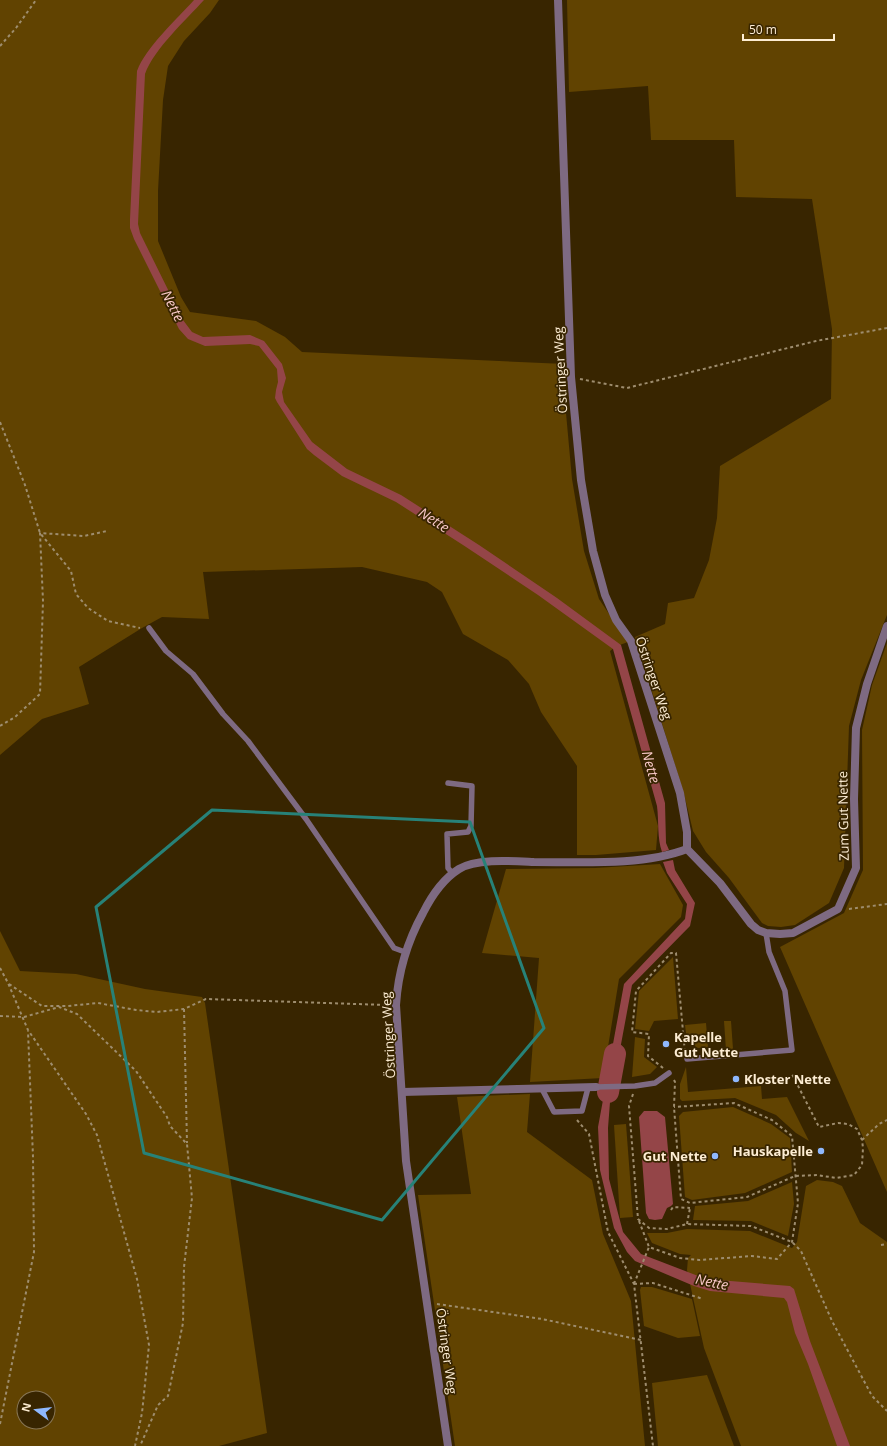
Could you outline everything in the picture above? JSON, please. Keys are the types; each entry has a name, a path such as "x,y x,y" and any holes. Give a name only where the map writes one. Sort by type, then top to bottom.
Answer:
{"street":[{"name":"Östringer Weg","path":"448,1446 406,1161 396,1006 397,984 405,952 429,901 439,887 460,868 495,861 596,862 648,858 677,853 687,849 687,832 680,793 631,641 616,620 605,595 593,551 581,480 571,377 558,0"},
{"name":"Zum Gut Nette","path":"838,909 856,868 854,799 856,728 867,684 887,626"},
{"path":"687,849 720,883 751,924 758,930 766,933 793,933 838,909"},
{"name":"Östringer Weg","path":"402,1092 592,1088"}],"lane":[{"path":"149,628 166,651 193,674 223,714 248,742 306,819 394,948 405,952"},
{"path":"448,783 472,786 471,826 468,832 447,834 448,868 453,874"},
{"path":"687,1059 792,1050 785,991 769,952 766,933"},
{"name":"Östringer Weg","path":"592,1088 635,1086 655,1083 669,1073"},
{"path":"542,1089 554,1112 582,1111 592,1088"}],"path":[{"path":"0,46 16,28 36,0"},
{"path":"571,377 627,388 816,341 887,328"},
{"path":"0,422 25,485 40,533 43,601 40,694 15,717 0,726"},
{"path":"40,533 84,536 107,531"},
{"path":"40,533 72,571 76,594 88,608 108,622 149,628"},
{"path":"838,909 855,909 887,904"},
{"path":"687,1059 684,1043 676,953 671,954 636,991 632,1032 649,1034 648,1056 669,1073 675,1082 674,1107 681,1199 690,1203 747,1197 795,1176 817,1175 836,1178 854,1175 862,1165 862,1140 857,1129 848,1124 838,1123 819,1127 792,1074"},
{"path":"0,968 24,1017 28,1030 33,1157 34,1252 0,1424"},
{"path":"8,983 42,1006 68,1006 98,1003 157,1012 184,1009 206,999 396,1006"},
{"path":"0,1016 24,1017 59,1007 77,1014 136,1071 167,1117 170,1126 187,1144"},
{"path":"140,1446 158,1405 168,1396 183,1323 184,1267 192,1198 187,1144 184,1009"},
{"path":"28,1030 86,1114 97,1135 137,1279 149,1345 142,1413 135,1446"},
{"path":"634,1284 649,1247 638,1219 629,1106 635,1086"},
{"path":"649,1247 680,1258 699,1260 752,1256 777,1259 792,1242 798,1203 792,1136 772,1120 734,1103 674,1107"},
{"path":"570,1111 589,1134 608,1232 634,1284 653,1446"},
{"path":"862,1140 880,1124 887,1120"},
{"path":"688,1224 690,1203"},
{"path":"671,1210 673,1206 690,1208"},
{"path":"638,1219 649,1228 667,1229 688,1224 751,1226 792,1242 801,1251 832,1321 872,1396 887,1411"},
{"path":"881,1246 887,1244"},
{"path":"634,1284 653,1283 704,1299"},
{"path":"428,1303 542,1319 641,1340"}],"highlighted area":[{"path":"212,810 470,822 544,1028 382,1220 144,1153 96,907"}],"shaded area":[{"path":"0,0 219,0 210,13 184,41 168,66 163,100 158,191 158,241 181,297 190,312 256,321 285,337 302,352 565,364 566,413 572,479 584,551 599,599 628,642 617,646 610,651 658,826 656,850 596,855 577,855 577,766 541,712 529,684 508,660 463,634 442,592 427,582 362,567 203,572 209,619 162,617 79,667 89,704 42,719 0,755"},
{"path":"567,0 887,0 887,615 861,680 849,726 844,868 829,903 795,925 781,927 768,926 762,923 729,878 706,852 693,831 684,794 635,637 665,624 668,603 694,598 709,560 717,518 720,466 831,399 832,329 812,199 736,197 734,140 651,140 648,86 569,92"},
{"path":"887,643 887,1192 780,947 844,913 863,870 862,730 872,685"},
{"path":"660,864 683,905 681,917 619,979 603,1078 530,1082 539,958 482,953 506,869 595,868"},
{"path":"0,931 20,971 76,974 145,989 202,997 205,1003 267,1433 219,1446 0,1446"},
{"path":"673,957 678,1019 654,1021 649,1031 635,1029 639,991"},
{"path":"724,1021 731,1021 733,1049 726,1050"},
{"path":"706,1023 708,1047 698,1048 687,1041 685,1025"},
{"path":"635,1037 645,1039 644,1057 657,1067 650,1074 632,1077"},
{"path":"686,1067 688,1092 761,1086 762,1099 787,1097 809,1141 796,1133 776,1115 735,1098 682,1101 680,1099 680,1084"},
{"path":"530,1094 527,1132 592,1180 603,1234 631,1301 645,1446 455,1446 418,1195 471,1194 457,1097"},
{"path":"733,1107 771,1124 790,1138 792,1172 745,1193 692,1200 685,1197 679,1116 683,1112"},
{"path":"626,1124 633,1217 620,1218 614,1125"},
{"path":"817,1180 833,1182 842,1186 860,1223 887,1242 887,1446 741,1446 704,1348 687,1270 688,1258 691,1255 680,1254 652,1243 647,1233 667,1233 687,1229 750,1231 792,1248 797,1242 806,1186"},
{"path":"792,1182 794,1204 788,1236 751,1221 693,1220 695,1206 748,1201"},
{"path":"641,1287 652,1287 692,1299 700,1336 678,1338 644,1326 640,1290"},
{"path":"707,1375 734,1446 658,1446 652,1383"}],"water":[{"path":"194,0 204,0 155,55 145,74 138,224 140,233 183,320 192,332 203,337 250,335 264,341 282,364 286,378 282,392 284,402 312,442 347,469 401,495 479,545 557,598 621,645 665,803 666,843 669,850 662,852 660,847 657,806 613,649 538,595 463,545 396,502 342,476 314,455 307,449 277,402 275,398 278,382 277,369 259,346 250,344 205,346 188,339 179,329 134,239 130,228 130,219 137,71 147,52"},
{"path":"673,860 675,870 695,903 690,926 632,985 614,1082 606,1082 624,984 685,919 687,904 667,873 663,862"},
{"path":"603,1100 610,1102 608,1128 609,1179 623,1232 641,1254 706,1279 790,1286 794,1289 810,1341 850,1446 837,1446 808,1364 795,1333 787,1302 784,1298 710,1291 694,1286 635,1261 627,1252 614,1228 600,1170 598,1127"},
{"path":"644,1111 657,1111 665,1117 673,1204 667,1208 662,1219 655,1220 649,1219 646,1213 639,1117"}],"waterway":[{"name":"Nette","path":"608,1092 615,1054"}],"place":[{"name":"Kapelle Gut Nette","path":"666,1044"},
{"name":"Kloster Nette","path":"736,1079"},
{"name":"Hauskapelle","path":"821,1151"},
{"name":"Gut Nette","path":"715,1156"}]}
